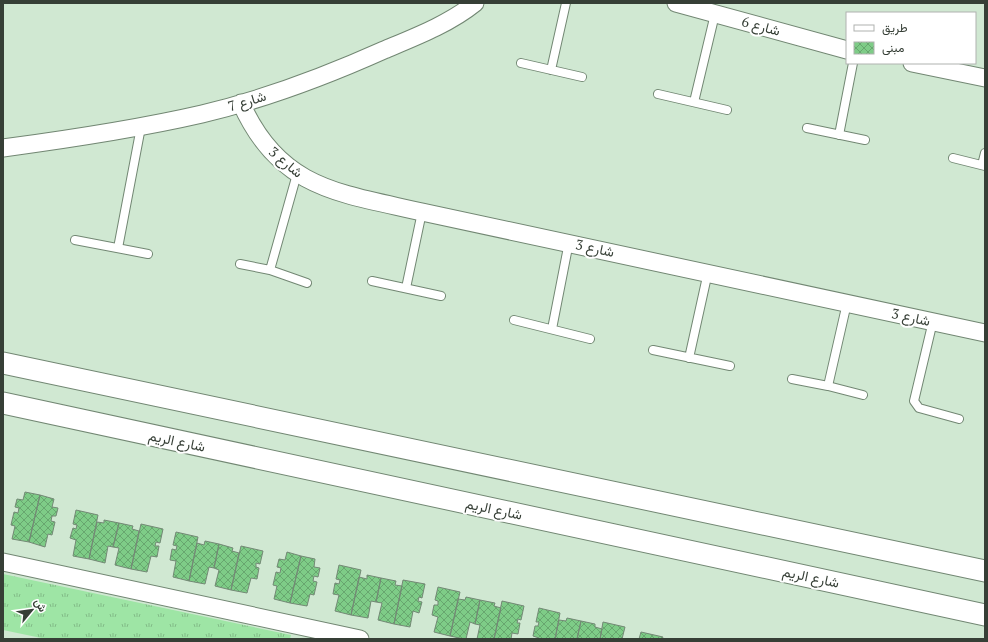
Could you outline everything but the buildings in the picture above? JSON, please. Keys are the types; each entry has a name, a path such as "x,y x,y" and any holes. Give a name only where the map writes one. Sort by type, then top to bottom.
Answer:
{"street":[{"name":"شارع 7","path":"3,148 141,127 241,103 292,87 375,54 454,18 475,3"},
{"name":"شارع 6","path":"676,3 846,50"},
{"path":"917,64 985,78"},
{"name":"شارع 3","path":"241,103 249,120 266,145 282,163 297,174 329,190 422,212 569,242 985,333"},
{"path":"3,363 985,571"},
{"name":"شارع الريم","path":"3,403 985,615"},
{"path":"3,562 304,633 360,639"}],"lane":[{"path":"551,70 566,3"},
{"path":"694,102 715,14"},
{"path":"521,63 582,77"},
{"path":"839,135 853,64"},
{"path":"658,94 727,110"},
{"path":"118,248 141,127"},
{"path":"807,128 865,140"},
{"path":"953,158 984,166 985,153"},
{"path":"270,270 297,174"},
{"path":"406,288 422,212"},
{"path":"75,240 148,254"},
{"path":"552,329 569,242"},
{"path":"240,264 270,270 307,283"},
{"path":"689,358 708,272"},
{"path":"372,282 441,296"},
{"path":"828,386 847,303"},
{"path":"514,320 590,339"},
{"path":"933,321 914,401 919,408 958,419"},
{"path":"653,350 730,366"},
{"path":"792,379 863,395"}],"green space":[{"path":"3,574 291,635 290,639 46,639 3,630"}]}
